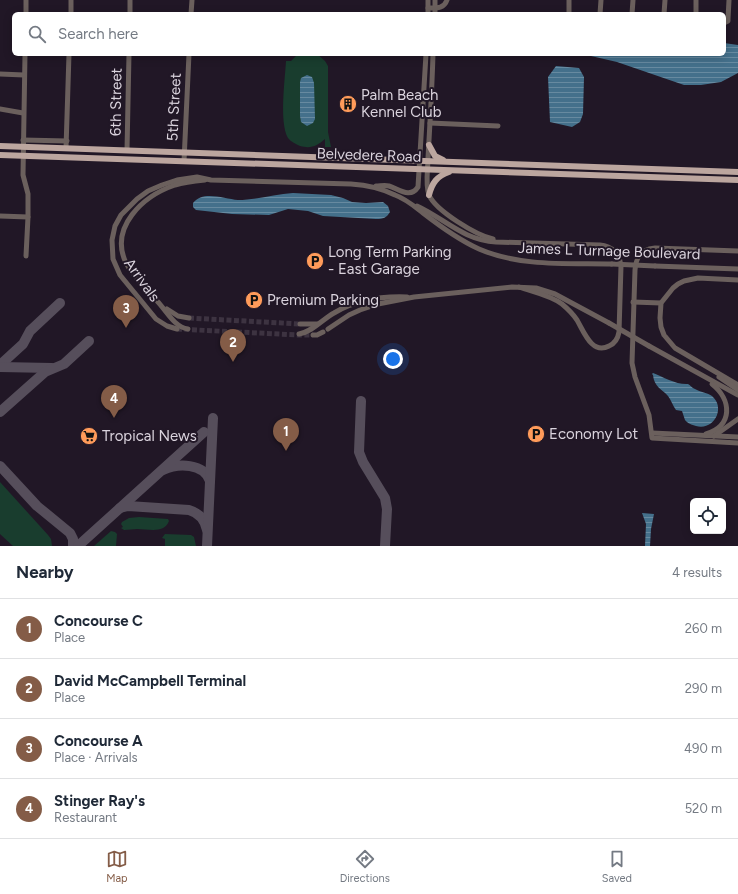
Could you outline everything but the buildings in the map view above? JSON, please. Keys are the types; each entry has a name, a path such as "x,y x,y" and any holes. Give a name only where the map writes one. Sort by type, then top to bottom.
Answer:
{"main road":[{"path":"429,145 432,152 437,157 450,162"},
{"name":"Belvedere Road","path":"0,146 738,172"},
{"name":"Belvedere Road","path":"0,154 419,170 738,180"},
{"path":"580,175 595,171 600,167"},
{"path":"429,195 431,187 436,179 452,171"}],"street":[{"path":"26,0 26,12"},
{"path":"71,0 71,12"},
{"path":"130,0 130,12"},
{"path":"191,12 192,0"},
{"path":"428,0 428,11 442,7 447,0"},
{"path":"435,0 435,12"},
{"path":"569,0 569,12"},
{"path":"600,12 601,0"},
{"path":"632,12 633,0"},
{"path":"664,12 665,0"},
{"path":"696,0 696,12"},
{"path":"726,22 729,0"},
{"path":"25,56 22,175 28,194 26,256"},
{"path":"66,148 70,56"},
{"name":"6th Street","path":"127,150 129,56"},
{"name":"5th Street","path":"184,161 189,56"},
{"path":"365,185 388,186 404,192 413,192 419,185 419,161 426,56"},
{"path":"433,56 428,161 429,195 445,212 470,230 508,242"},
{"path":"0,74 24,74"},
{"path":"0,109 23,113"},
{"path":"430,123 498,126"},
{"path":"23,140 66,141"},
{"name":"Arrivals","path":"177,329 167,326 156,319 120,275 115,265 112,252 113,233 118,220 126,209 148,191 169,182 184,179 197,177 211,180"},
{"path":"188,329 182,327 175,321 129,269 123,257 121,238 125,225 132,214 141,205 163,190 181,184 211,180"},
{"name":"James L Turnage Boulevard","path":"211,180 365,185 389,192 409,202 460,239 478,248 497,256 530,262 738,269"},
{"path":"409,202 426,210 469,236 489,241 600,245 609,247 620,258 622,266 619,332 617,340 606,348 594,346 589,342 576,319 567,308 554,299 519,287"},
{"path":"0,216 28,217"},
{"path":"652,435 649,415 632,367 633,302 636,262 638,256 645,251 658,248 738,251"},
{"path":"738,280 698,278 684,281 673,288 661,303 660,318 661,327 674,348 738,385"},
{"path":"313,334 317,335 326,331 349,315 365,308 414,297 493,288 536,288 555,294 738,395"},
{"path":"300,334 346,307 364,301 414,297"},
{"path":"633,302 661,303"},
{"path":"161,305 176,316 189,318"},
{"path":"300,324 318,324"},
{"path":"704,365 738,390"},
{"path":"701,435 707,434 718,428 724,422 727,411 726,403 719,389 704,377"},
{"path":"693,440 714,436 738,419"},
{"path":"652,435 701,435 738,438"},
{"path":"652,435 738,443"}],"green space":[{"path":"296,56 319,56 328,66 328,132 331,147 325,147 325,139 314,146 307,147 300,146 288,138 285,131 283,101 286,61 291,61"},
{"path":"0,482 48,535 51,539 52,546 13,546 0,534"},
{"path":"139,517 168,519 169,521 164,528 156,530 124,530 121,528 123,527 121,524 122,522 129,518"},
{"path":"111,531 117,534 116,546 94,546"},
{"path":"165,534 191,535 194,537 196,546 165,546 165,539 162,538"}],"water":[{"path":"726,43 738,45 738,73 721,82 701,85 684,85 617,62 591,56 726,56"},
{"path":"556,66 579,68 584,77 583,114 580,122 572,127 550,122 548,77"},
{"path":"307,75 312,77 314,83 315,119 313,123 307,126 301,122 300,116 300,82 301,78"},
{"path":"293,193 331,195 352,202 383,202 388,206 390,212 384,218 376,219 323,216 308,211 288,209 269,215 232,214 196,210 193,207 193,203 197,199 208,196 238,200"},
{"path":"653,373 675,382 688,384 694,389 712,396 718,406 718,412 713,422 702,427 694,426 687,422 682,411 676,410 668,396 657,385 652,374"},
{"path":"642,513 654,514 650,546 645,546 646,524"}],"taxiway":[{"path":"0,365 23,344 30,331 60,303"},
{"path":"0,412 45,372 64,364 89,341"},
{"path":"0,367 52,368"},
{"path":"361,401 359,452 363,462 385,498 387,509 385,546"},
{"path":"207,546 213,418"},
{"path":"78,546 204,432"},
{"path":"0,466 37,506 70,533 73,539 73,546"},
{"path":"163,470 176,466 190,466 202,471 207,475 210,481"},
{"path":"120,508 128,506 189,510 201,517 207,530"}],"tunnel":[{"path":"189,318 300,324"},
{"path":"177,329 313,335"}],"place":[{"name":"Palm Beach Kennel Club","path":"348,104"},
{"name":"Long Term Parking - East Garage","path":"315,261"},
{"name":"Premium Parking","path":"254,300"},
{"name":"Concourse A","path":"126,328"},
{"name":"David McCampbell Terminal","path":"233,362"},
{"name":"Stinger Ray's","path":"114,418"},
{"name":"Economy Lot","path":"536,434"},
{"name":"Tropical News","path":"89,436"},
{"name":"Concourse C","path":"286,451"}]}
